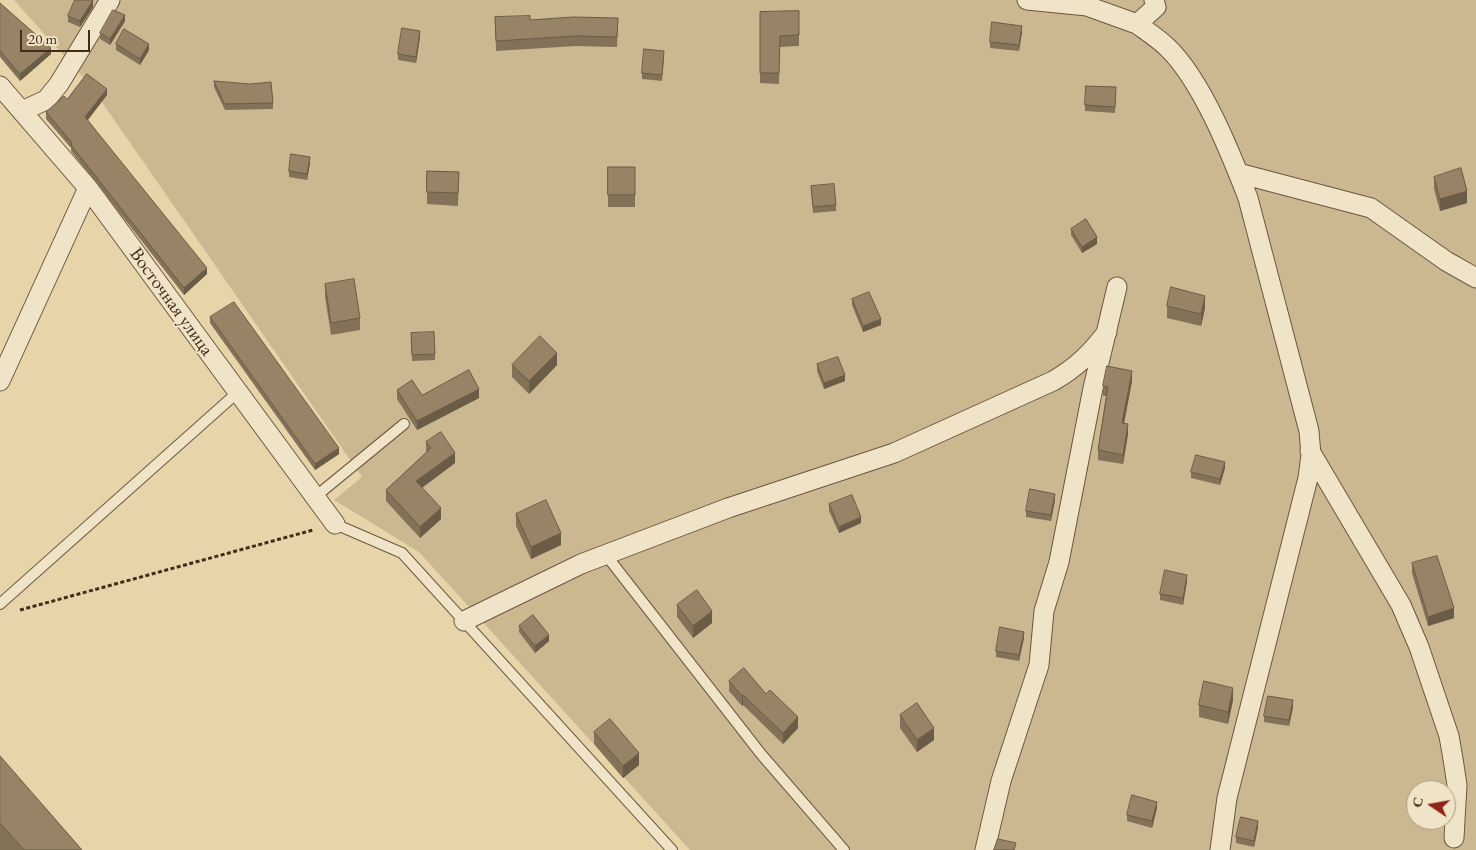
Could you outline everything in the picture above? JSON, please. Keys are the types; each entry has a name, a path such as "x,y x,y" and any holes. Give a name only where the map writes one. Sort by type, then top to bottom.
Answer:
{"street":[{"path":"22,111 46,100 59,84 110,0"},
{"path":"1027,0 1087,6 1138,24 1169,48 1193,83 1209,109 1248,198 1306,421 1310,451 1308,478 1227,798 1220,850"},
{"path":"1138,24 1156,6 1154,0"},
{"name":"Восточная улица","path":"0,86 88,188 335,524"},
{"path":"1238,173 1370,208 1446,261 1476,278"},
{"path":"0,381 88,188"},
{"path":"985,850 1001,781 1039,665 1044,611 1059,562 1117,287"},
{"path":"464,621 500,601 606,555 728,508 894,454 1053,381 1072,370 1087,357 1107,332"},
{"path":"1310,451 1401,605 1418,647 1449,736 1457,785 1454,838"}],"lane":[{"path":"0,604 238,392"},
{"path":"315,497 404,424"},
{"path":"335,524 402,553 672,850"},
{"path":"606,555 761,754 844,850"}],"path":[{"path":"19,610 335,524"}],"shaded area":[{"path":"14,0 1476,0 1476,850 690,850 419,552 334,500 362,477 90,85"}],"building":[{"path":"75,0 93,0 80,21 68,16"},
{"path":"0,3 51,48 20,74 0,51"},
{"path":"113,10 125,15 110,39 100,33"},
{"path":"799,11 799,35 780,36 779,73 760,73 760,12"},
{"path":"530,16 530,20 573,17 618,18 617,37 576,36 496,41 495,17"},
{"path":"992,22 1022,26 1019,45 990,42"},
{"path":"402,28 420,31 416,57 398,54"},
{"path":"124,29 149,44 140,59 116,44"},
{"path":"644,49 664,51 662,75 642,73"},
{"path":"87,74 107,89 85,117 207,268 184,288 46,112 64,96 67,99"},
{"path":"214,81 250,84 271,82 273,103 225,104"},
{"path":"1086,86 1116,87 1115,107 1085,105"},
{"path":"291,154 310,157 307,174 289,171"},
{"path":"608,167 635,167 635,195 608,195"},
{"path":"1461,168 1467,191 1440,199 1434,177"},
{"path":"427,171 459,172 458,193 427,192"},
{"path":"834,184 836,205 813,207 811,186"},
{"path":"1086,219 1097,237 1082,247 1071,229"},
{"path":"354,279 360,318 331,323 325,284"},
{"path":"1171,287 1205,296 1201,314 1167,306"},
{"path":"869,292 881,319 863,326 852,299"},
{"path":"234,302 339,448 315,464 210,317"},
{"path":"434,332 435,354 412,355 411,333"},
{"path":"540,336 557,353 529,381 512,365"},
{"path":"838,357 845,375 824,383 817,364"},
{"path":"1107,366 1132,371 1122,423 1128,424 1123,455 1098,450 1108,387 1103,386"},
{"path":"469,370 479,389 417,421 397,390 412,380 422,395"},
{"path":"441,432 455,453 416,481 441,508 420,527 386,490 431,448 426,442"},
{"path":"1196,455 1225,462 1220,479 1191,472"},
{"path":"1030,489 1055,494 1051,515 1026,511"},
{"path":"852,495 861,517 839,527 829,504"},
{"path":"546,500 561,533 531,547 516,514"},
{"path":"1437,556 1454,608 1428,617 1412,563"},
{"path":"1165,570 1187,575 1183,598 1160,594"},
{"path":"697,590 712,611 693,626 677,605"},
{"path":"533,615 549,635 535,646 519,626"},
{"path":"1000,627 1024,632 1019,655 996,651"},
{"path":"744,668 766,694 770,690 798,717 783,733 742,696 729,681"},
{"path":"1204,681 1233,688 1228,712 1199,705"},
{"path":"1268,696 1293,700 1289,720 1264,716"},
{"path":"917,703 934,728 917,740 900,715"},
{"path":"610,719 639,753 623,766 594,732"},
{"path":"0,756 82,850 24,850 0,823"},
{"path":"1132,795 1157,802 1152,821 1127,815"},
{"path":"1241,817 1258,821 1254,841 1236,837"},
{"path":"998,839 1016,843 1014,850 994,850"}]}
